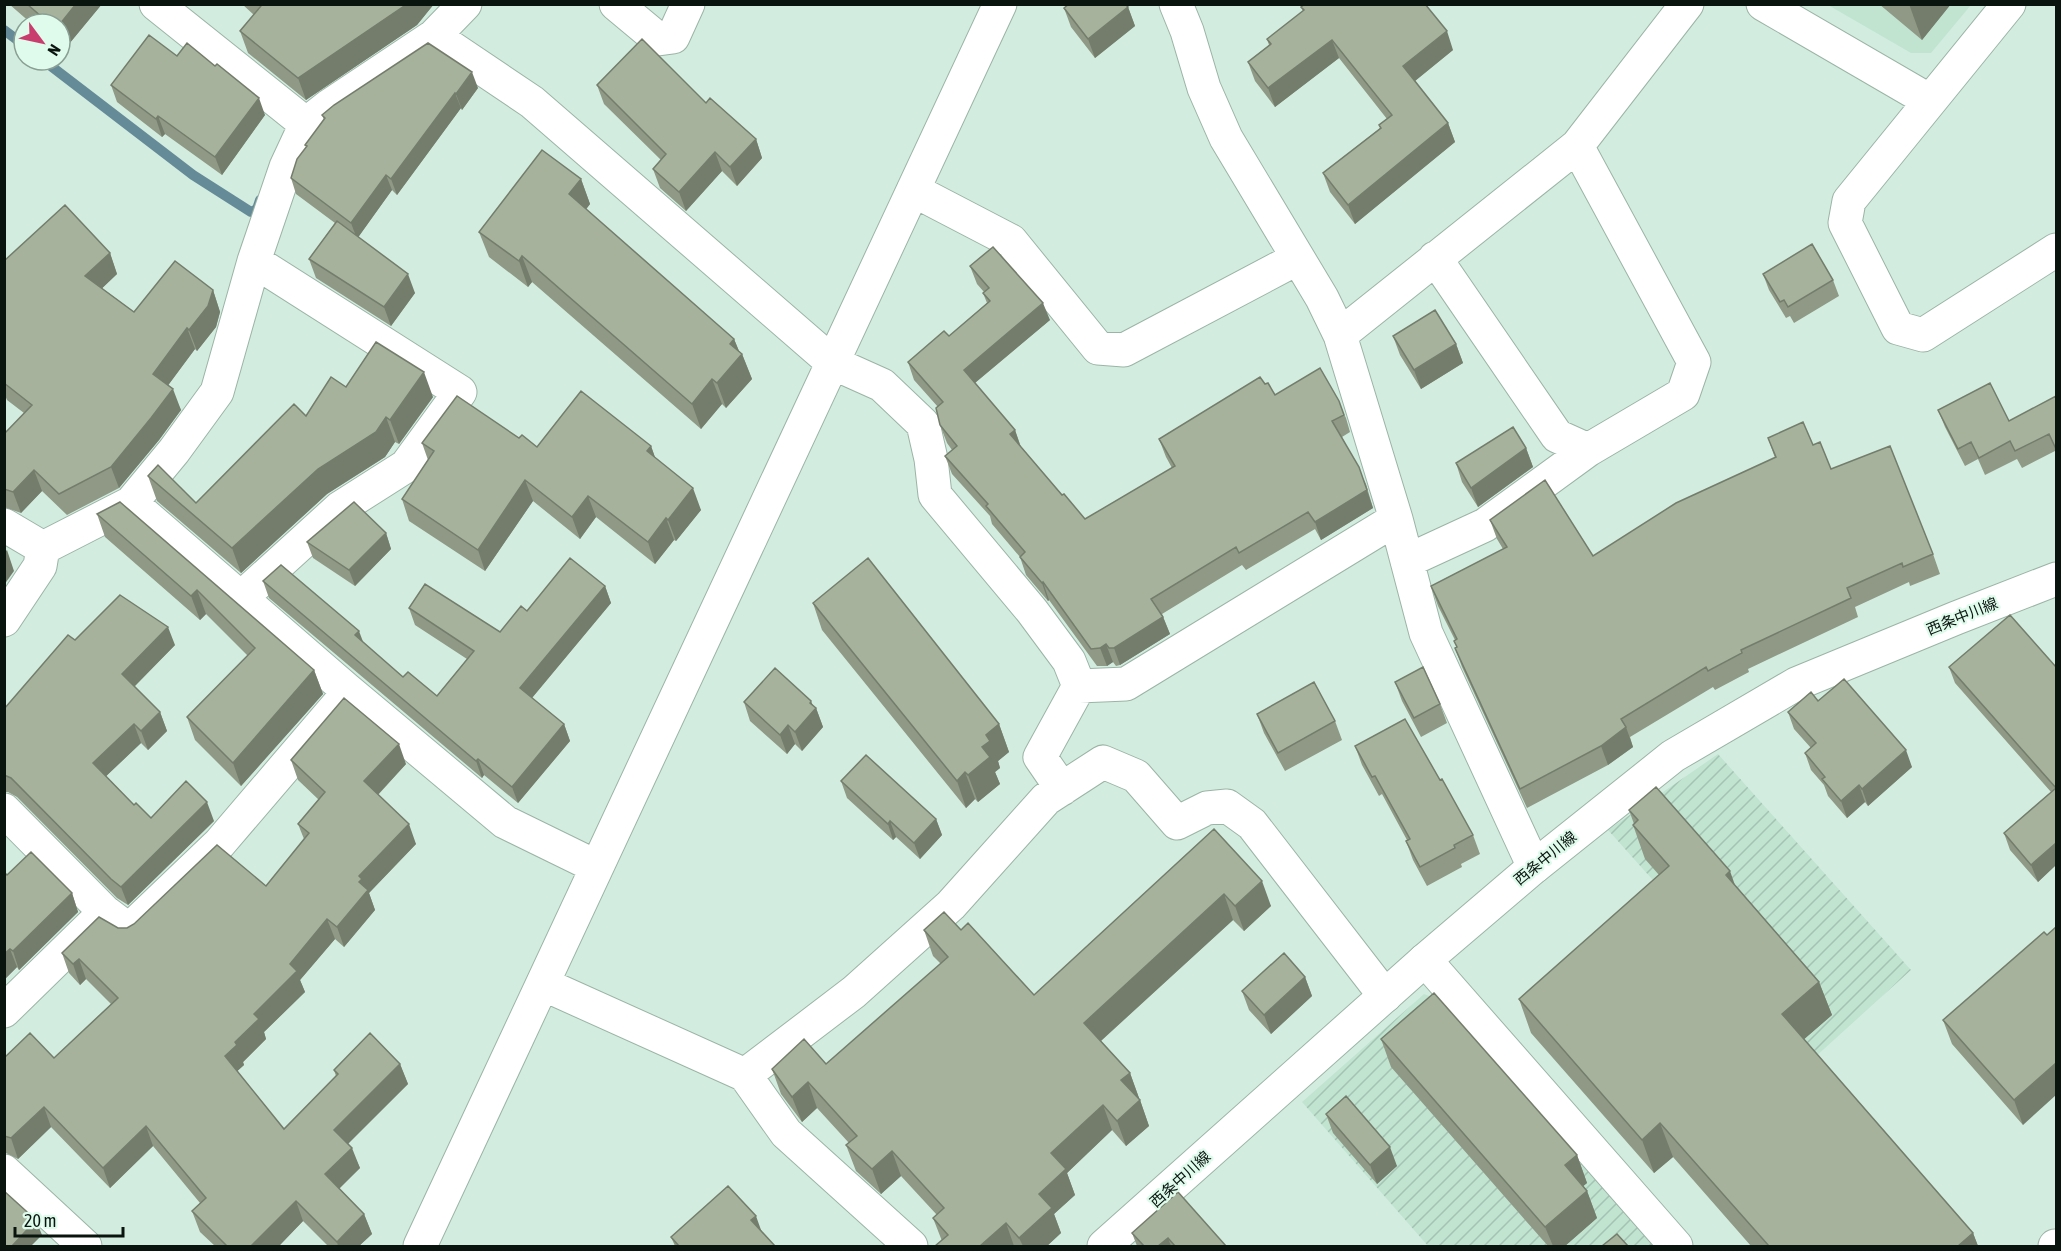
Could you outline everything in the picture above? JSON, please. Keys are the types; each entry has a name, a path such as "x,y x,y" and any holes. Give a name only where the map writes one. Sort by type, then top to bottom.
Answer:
{"street":[{"path":"43,548 131,503 174,451 217,392 254,261 286,167 306,124 329,106 434,36 465,4"},
{"path":"616,4 658,39 673,36 688,4"},
{"path":"420,1246 1000,4"},
{"path":"1176,4 1187,31 1204,88 1226,138 1322,298 1340,335 1396,519 1426,633 1534,867"},
{"path":"1340,335 1577,146 1687,4"},
{"path":"1763,4 1930,101"},
{"path":"2009,4 1849,201 1845,223 1898,328 1923,335 2056,250"},
{"path":"171,9 306,124"},
{"path":"434,36 532,102 833,363 882,385 923,424 931,459 935,495 1032,611 1070,661 1079,686 1040,757 1062,789"},
{"path":"1407,561 1485,525 1588,450 1683,394 1694,362 1577,146"},
{"path":"913,190 1011,241 1098,348 1124,350 1298,258"},
{"path":"1435,258 1557,436 1588,450"},
{"path":"241,598 340,508 406,466 460,392 254,261"},
{"path":"131,503 349,692 506,822 597,867"},
{"path":"1079,686 1126,684 1396,519"},
{"path":"4,525 43,548"},
{"path":"4,620 40,566 43,548"},
{"name":"西条中川線","path":"1104,1246 1425,960 1534,867 1673,756 1796,684 2056,579"},
{"path":"4,810 105,912 129,930 219,844 349,692"},
{"path":"745,1075 867,981 951,905 1046,799 1103,762 1136,776 1178,823 1207,808 1227,806 1252,824 1385,996"},
{"path":"4,1011 105,912"},
{"path":"1425,960 1676,1246"},
{"path":"543,984 745,1075 786,1133 911,1246"},
{"path":"4,1171 85,1246"}],"shaded area":[{"path":"1828,5 1971,5 1931,53 1911,53"},
{"path":"1718,754 1911,970 1813,1059 1608,830"},
{"path":"1424,994 1432,997 1655,1246 1428,1246 1302,1102"}],"building":[{"path":"27,4 76,4 70,12 36,12"},
{"path":"260,4 407,4 298,78 240,31 261,6"},
{"path":"1069,4 1125,4 1128,7 1088,39 1064,8"},
{"path":"1305,4 1425,4 1447,31 1403,66 1448,123 1348,205 1323,173 1381,128 1379,125 1392,115 1332,40 1268,88 1248,62 1271,44 1267,39 1304,10 1301,7"},
{"path":"149,35 177,56 187,43 259,98 215,157 158,116 156,119 111,85"},
{"path":"642,39 706,103 710,98 756,139 730,167 715,152 679,192 653,169 666,154 597,85"},
{"path":"428,43 472,72 391,179 386,175 351,223 291,178 297,159 325,118 322,115"},
{"path":"542,150 581,179 569,194 734,339 730,344 742,354 717,383 712,379 692,404 522,256 519,261 479,232"},
{"path":"65,205 110,253 85,276 134,312 175,261 213,290 208,306 189,330 187,328 153,374 173,389 111,467 59,494 34,470 13,492 4,489 4,434 32,405 4,383 4,261"},
{"path":"337,221 408,274 384,307 309,259"},
{"path":"1812,244 1833,280 1788,307 1784,300 1780,302 1763,274"},
{"path":"993,247 1043,303 964,370 1015,430 1010,434 1085,519 1175,466 1159,439 1260,377 1265,384 1268,383 1275,395 1320,368 1339,401 1344,415 1332,421 1359,467 1367,490 1315,522 1308,512 1239,553 1236,547 1151,599 1163,617 1114,648 1109,648 1106,644 1100,648 1091,649 1043,582 1020,557 1025,552 986,506 988,504 945,456 957,446 940,425 936,408 943,402 908,362 944,331 949,336 990,301 983,293 989,288 970,266"},
{"path":"1435,310 1456,344 1414,370 1393,336"},
{"path":"376,342 424,372 390,420 386,417 376,432 318,469 232,548 148,476 158,465 196,503 294,404 306,416 331,377 346,387"},
{"path":"1990,383 2009,421 2056,396 2056,449 2049,434 2015,451 2010,441 1979,458 1971,442 1958,449 1938,410"},
{"path":"581,391 651,446 647,451 693,488 648,542 588,496 572,517 525,480 478,550 402,499 434,451 422,443 457,396 519,438 522,435 537,447"},
{"path":"1803,422 1813,445 1820,442 1831,469 1890,446 1933,554 1903,567 1902,563 1847,588 1851,598 1741,650 1742,653 1708,671 1706,667 1621,719 1626,727 1601,746 1520,789 1455,648 1457,647 1454,641 1457,639 1431,586 1507,547 1490,520 1545,480 1593,556 1676,503 1776,457 1768,438"},
{"path":"1513,427 1526,448 1471,488 1456,463"},
{"path":"120,502 314,670 233,763 187,717 255,648 197,590 191,596 97,514"},
{"path":"354,502 386,533 349,570 307,542"},
{"path":"570,558 605,586 520,688 564,724 512,787 478,759 476,761 263,581 281,565 359,631 355,635 403,677 408,672 437,696 474,651 409,608 425,584 500,632 521,606 527,611"},
{"path":"868,558 999,724 986,735 990,741 982,747 990,757 968,775 965,772 957,781 813,603"},
{"path":"120,595 168,627 122,674 160,712 141,731 134,724 93,763 134,805 136,803 151,818 186,781 207,802 121,887 11,778 4,775 4,709 68,635 75,640"},
{"path":"2010,615 2056,667 2056,788 1949,667"},
{"path":"1423,667 1440,704 1414,718 1395,682"},
{"path":"775,668 816,708 795,732 788,725 780,735 744,702"},
{"path":"1844,679 1906,750 1862,789 1859,785 1841,801 1822,779 1825,777 1805,753 1816,743 1788,712 1811,692 1818,701"},
{"path":"1314,682 1335,721 1278,753 1257,714"},
{"path":"344,698 399,744 364,781 409,824 359,876 362,879 359,882 368,890 337,927 327,919 290,964 297,971 254,1014 259,1019 235,1042 237,1045 225,1056 284,1129 338,1074 334,1070 370,1033 400,1064 334,1130 352,1148 325,1174 364,1214 337,1242 296,1201 251,1246 227,1246 192,1211 206,1198 146,1126 103,1168 44,1107 11,1138 4,1136 4,1058 30,1033 54,1058 118,998 79,959 73,964 62,953 99,917 118,928 127,928 134,924 217,845 266,886 309,833 298,824 325,792 291,760"},
{"path":"1405,719 1473,835 1454,845 1455,848 1420,867 1406,841 1410,839 1375,776 1372,777 1355,746"},
{"path":"866,755 936,819 914,843 890,821 888,824 841,781"},
{"path":"1656,787 1730,871 1726,875 1819,982 1782,1014 1973,1233 1958,1246 1769,1246 1660,1123 1642,1140 1519,999 1669,866 1633,825 1638,820 1629,810"},
{"path":"2056,788 2056,843 2031,865 2004,833"},
{"path":"1214,829 1262,881 1235,906 1224,894 1084,1023 1130,1073 1121,1080 1140,1100 1117,1121 1103,1105 1051,1153 1066,1169 1039,1194 1052,1208 1019,1238 1006,1223 980,1246 935,1246 948,1235 933,1218 944,1208 892,1151 872,1169 846,1145 857,1136 808,1082 792,1097 772,1069 804,1039 826,1064 948,957 924,930 944,912 961,930 968,923 1034,995"},
{"path":"31,852 72,893 13,951 10,949 4,954 4,872 7,875"},
{"path":"2056,927 2056,1063 2014,1100 1943,1020 2044,932 2047,935"},
{"path":"1284,953 1305,977 1264,1015 1242,991"},
{"path":"1434,993 1577,1155 1565,1165 1587,1191 1545,1227 1381,1039"},
{"path":"1346,1096 1390,1147 1370,1165 1326,1114"},
{"path":"728,1186 756,1216 751,1220 775,1246 679,1246 671,1237"},
{"path":"4,1191 36,1220 12,1246 4,1246"},
{"path":"1178,1192 1226,1246 1175,1246 1168,1238 1158,1246 1144,1246 1132,1233"},
{"path":"1617,1234 1628,1246 1602,1246"}],"waterway":[{"path":"4,30 12,36"},
{"path":"59,72 193,175 251,212 257,209 260,200"}]}
